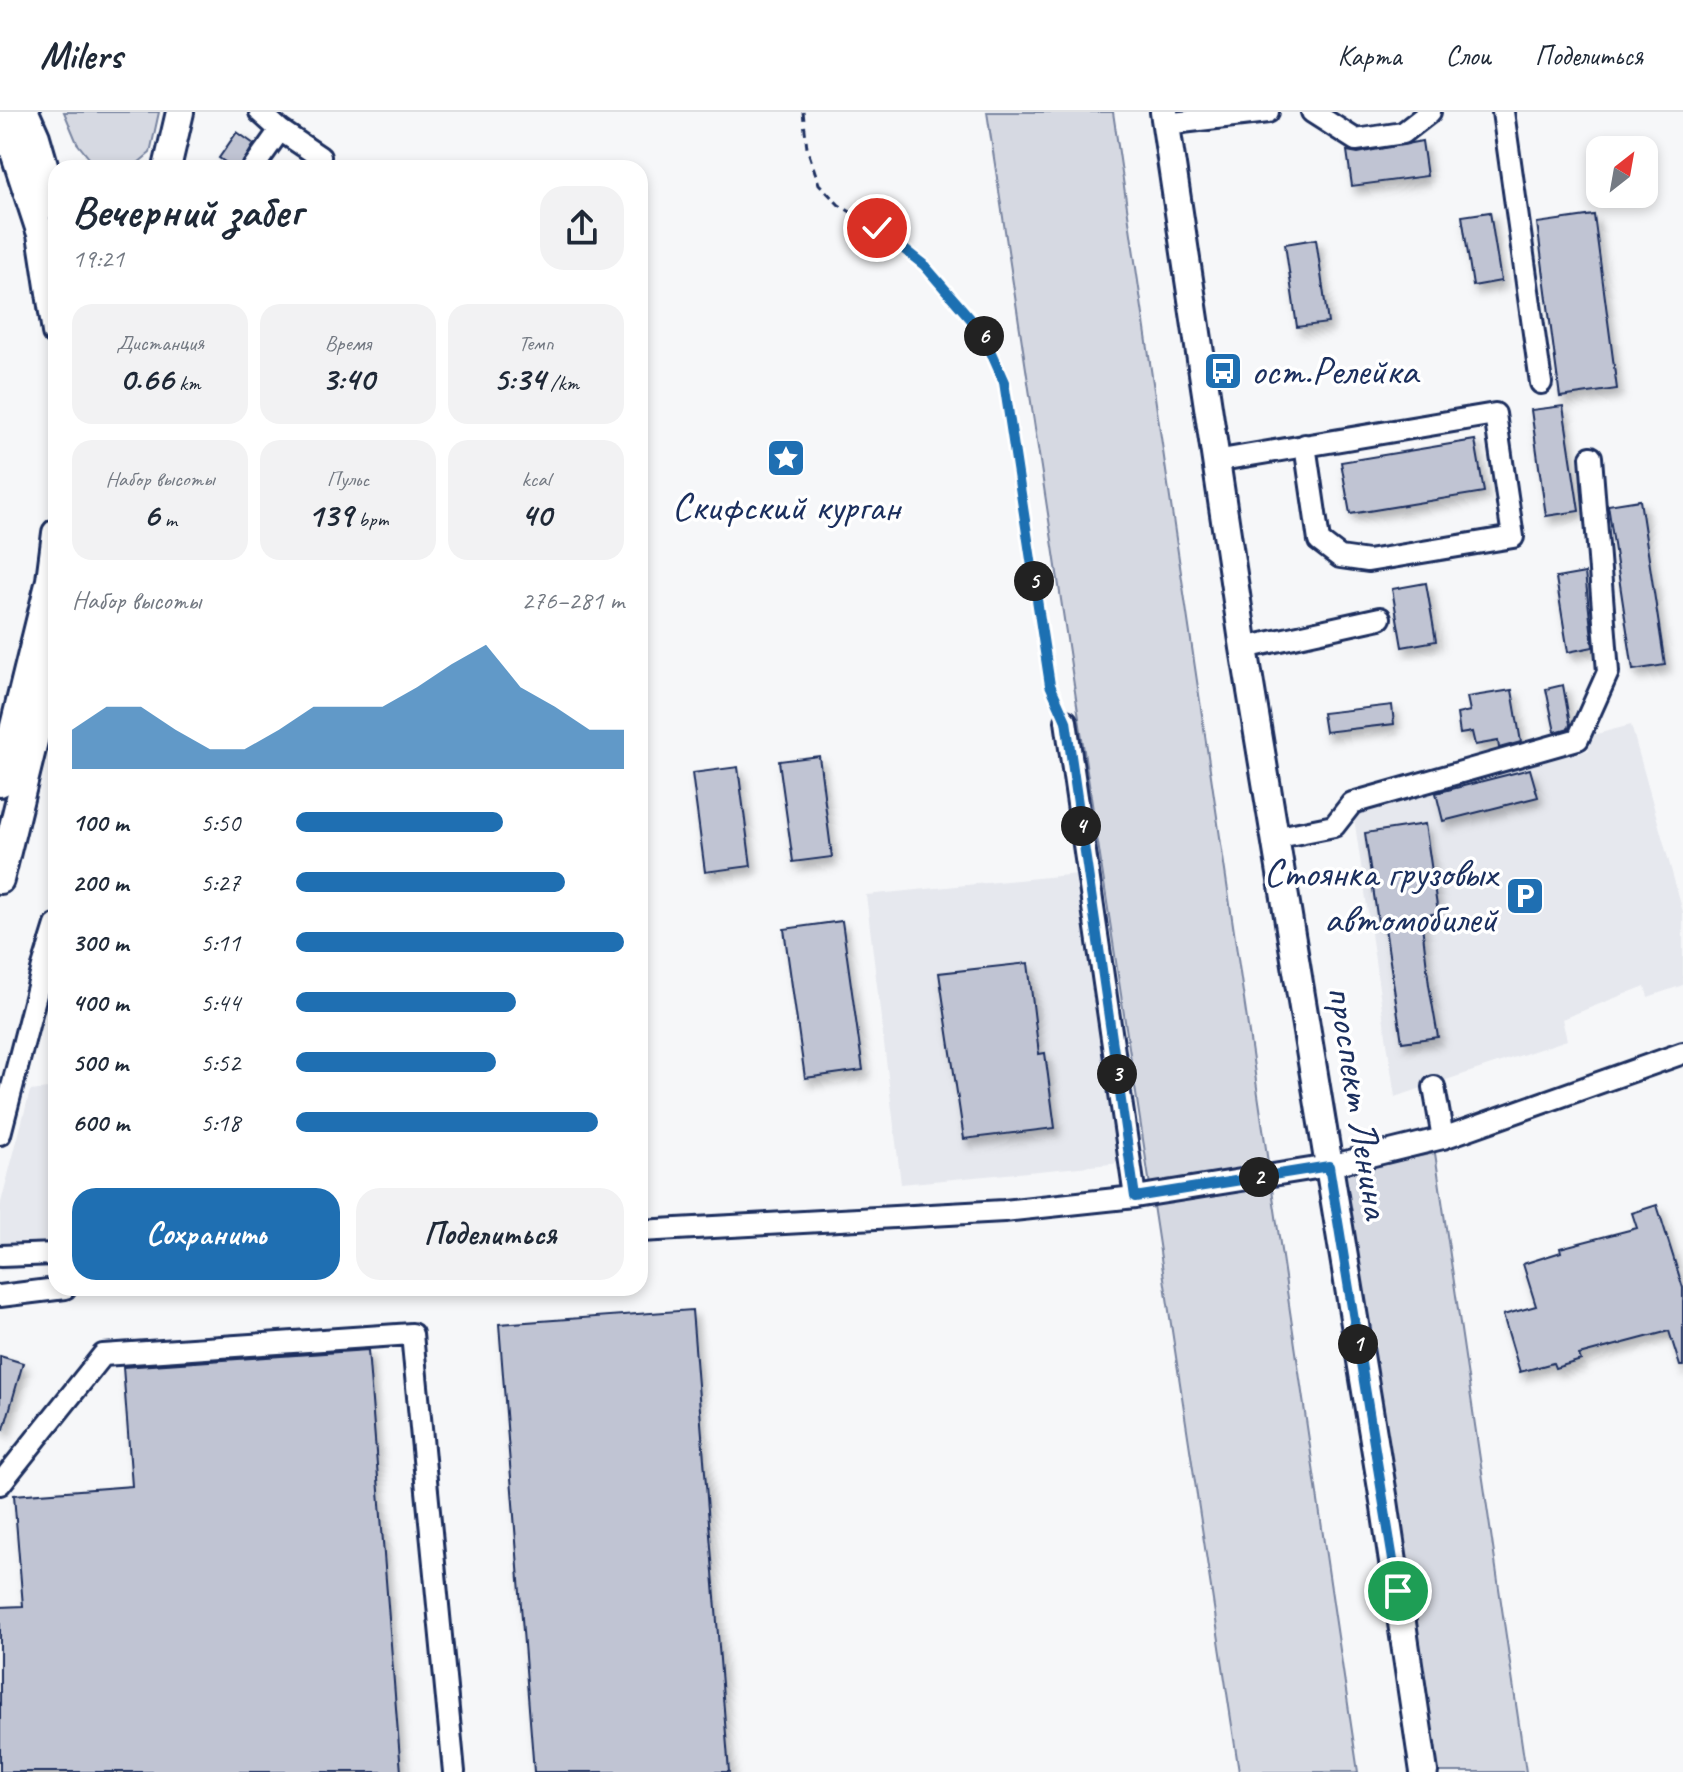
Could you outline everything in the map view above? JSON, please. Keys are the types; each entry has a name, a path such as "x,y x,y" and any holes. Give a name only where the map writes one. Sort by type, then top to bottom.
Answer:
{"main road":[{"path":"1,112 41,234 48,279"},
{"path":"25,112 48,178"},
{"path":"169,160 180,112"},
{"name":"проспект Ленина","path":"1159,116 1274,838 1409,1772"},
{"name":"проспект Ленина","path":"1159,116 1321,1167 1384,1501 1424,1772"},
{"path":"0,173 46,266"},
{"path":"0,783 48,588"},
{"path":"0,880 48,684"}],"street":[{"path":"260,112 320,157 318,160"},
{"path":"1159,116 1268,112"},
{"path":"1312,112 1356,140 1403,133 1430,112"},
{"path":"1503,112 1541,383"},
{"path":"259,160 280,130"},
{"path":"1215,461 1305,445 1495,414 1513,537 1368,561 1340,557 1319,541 1305,445"},
{"path":"1274,838 1334,826 1352,803 1578,739 1608,672 1591,457"},
{"path":"1244,648 1380,618"},
{"path":"1066,721 1135,1197"},
{"path":"0,1134 48,951"},
{"path":"648,1231 1004,1211 1135,1197 1321,1167 1443,1138 1683,1053"},
{"path":"1434,1087 1443,1138"},
{"path":"0,1256 48,1254"},
{"path":"0,1296 48,1290"},
{"path":"0,1484 103,1355 412,1334 454,1772"}],"path":[{"path":"803,112 807,148 819,184 839,205 877,228 924,265 982,332 1004,382 1050,685 1066,721"}],"shaded area":[{"path":"64,112 159,112 150,153 142,160 91,160 77,143"},
{"path":"987,112 1113,112 1358,1772 1239,1772"},
{"path":"1631,725 1683,912 1683,985 1648,997 1645,986 1562,1019 1567,1040 1395,1097 1353,811 1589,750 1585,737"},
{"path":"1078,874 1121,1163 901,1184 866,895"},
{"path":"48,1089 48,1266 0,1271 0,1206 30,1091"},
{"path":"1435,1153 1526,1772 1436,1772 1343,1172"}],"building":[{"path":"237,132 254,144 245,160 219,158"},
{"path":"1422,141 1427,176 1352,186 1347,151 1358,153"},
{"path":"1490,212 1501,281 1473,286 1462,216"},
{"path":"1594,215 1617,389 1560,397 1537,223"},
{"path":"1316,239 1328,323 1297,327 1285,244"},
{"path":"1563,406 1579,511 1546,516 1531,410"},
{"path":"1475,440 1484,492 1350,514 1341,462"},
{"path":"1640,500 1665,665 1633,670 1608,505"},
{"path":"1585,573 1593,647 1568,652 1556,578"},
{"path":"1426,583 1436,641 1402,647 1392,589"},
{"path":"1563,685 1570,724 1569,728 1555,732 1546,689"},
{"path":"1512,690 1521,742 1499,748 1498,741 1475,745 1472,732 1460,734 1457,714 1470,711 1467,697"},
{"path":"1392,705 1394,724 1325,732 1322,713"},
{"path":"819,756 832,857 793,862 779,761"},
{"path":"738,767 751,866 705,872 692,773"},
{"path":"1530,769 1538,797 1443,821 1436,793"},
{"path":"1425,824 1438,913 1421,916 1438,1037 1402,1042 1384,921 1378,922 1365,833"},
{"path":"842,921 863,1070 805,1078 784,929"},
{"path":"1028,963 1039,1054 1045,1053 1055,1128 964,1139 939,973"},
{"path":"1657,1205 1683,1288 1683,1366 1680,1366 1669,1331 1579,1355 1581,1360 1555,1368 1553,1363 1520,1372 1503,1315 1536,1306 1523,1264 1561,1252 1560,1248 1637,1228 1632,1213"},
{"path":"692,1310 729,1772 534,1772 499,1324"},
{"path":"368,1350 401,1772 0,1772 0,1607 23,1606 14,1495 132,1486 123,1367"},
{"path":"0,1356 23,1363 4,1429 0,1428"}],"place":[{"name":"ост.Релейка","path":"1223,371"},
{"name":"Скифский курган","path":"786,458"},
{"name":"Стоянка грузовых автомобилей","path":"1525,896"}],"route":[{"path":"877,228 924,265 982,332 1004,382 1050,685 1066,721 1135,1197 1329,1166 1398,1591"}]}
